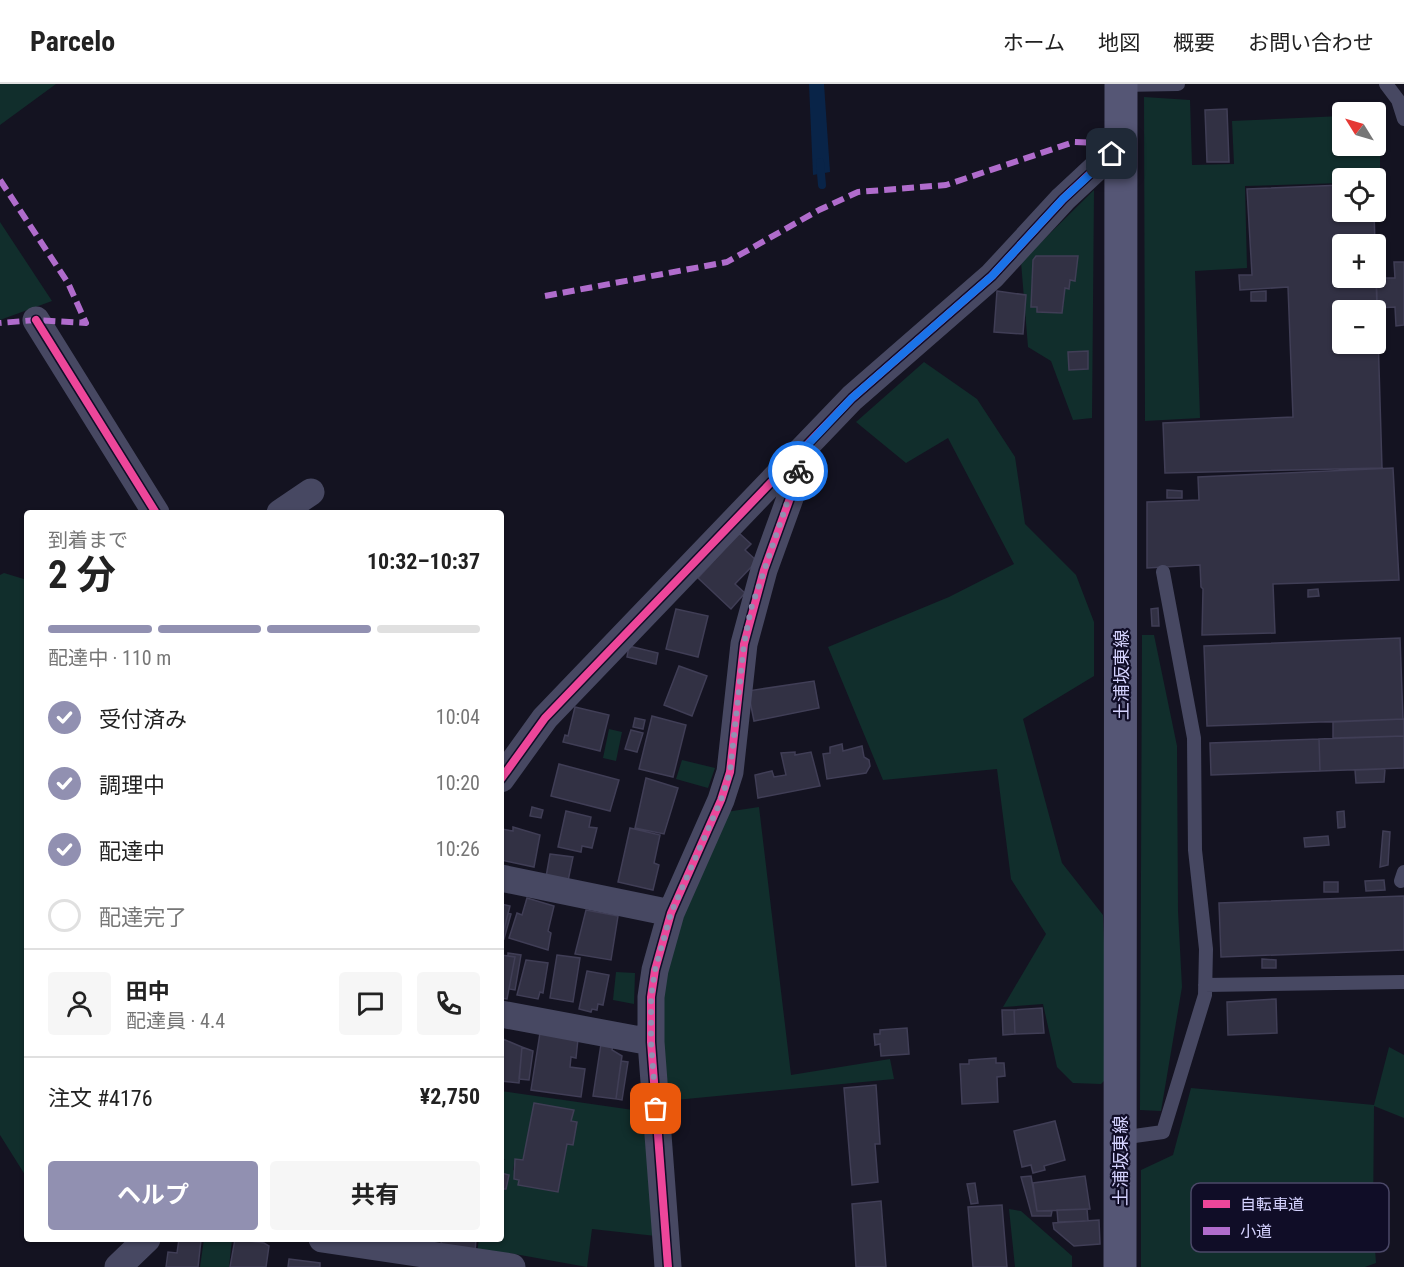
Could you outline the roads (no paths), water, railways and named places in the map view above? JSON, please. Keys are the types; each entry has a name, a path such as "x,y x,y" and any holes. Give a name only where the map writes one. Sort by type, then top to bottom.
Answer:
{"main road":[{"name":"土浦坂東線","path":"1120,1267 1121,84"}],"street":[{"path":"504,776 545,718 852,398 992,276 1063,199 1122,144"},
{"path":"36,320 154,510"},
{"path":"668,1267 651,1042 651,997 655,970 671,913 721,800 730,772 747,627 764,570 798,476 798,455"},
{"path":"284,510 311,492"},
{"path":"504,879 671,913"},
{"path":"504,1015 651,1042"},
{"path":"118,1267 144,1242"},
{"path":"342,1242 512,1267"}],"lane":[{"path":"1121,84 1178,84"},
{"path":"1386,84 1401,100 1404,119"},
{"path":"1120,1138 1163,1132 1205,995 1206,949 1195,850 1194,738 1163,572"},
{"path":"1205,985 1404,982"}],"water":[{"path":"809,84 824,84 830,172 813,175"}],"waterway":[{"path":"820,162 822,185"}]}
